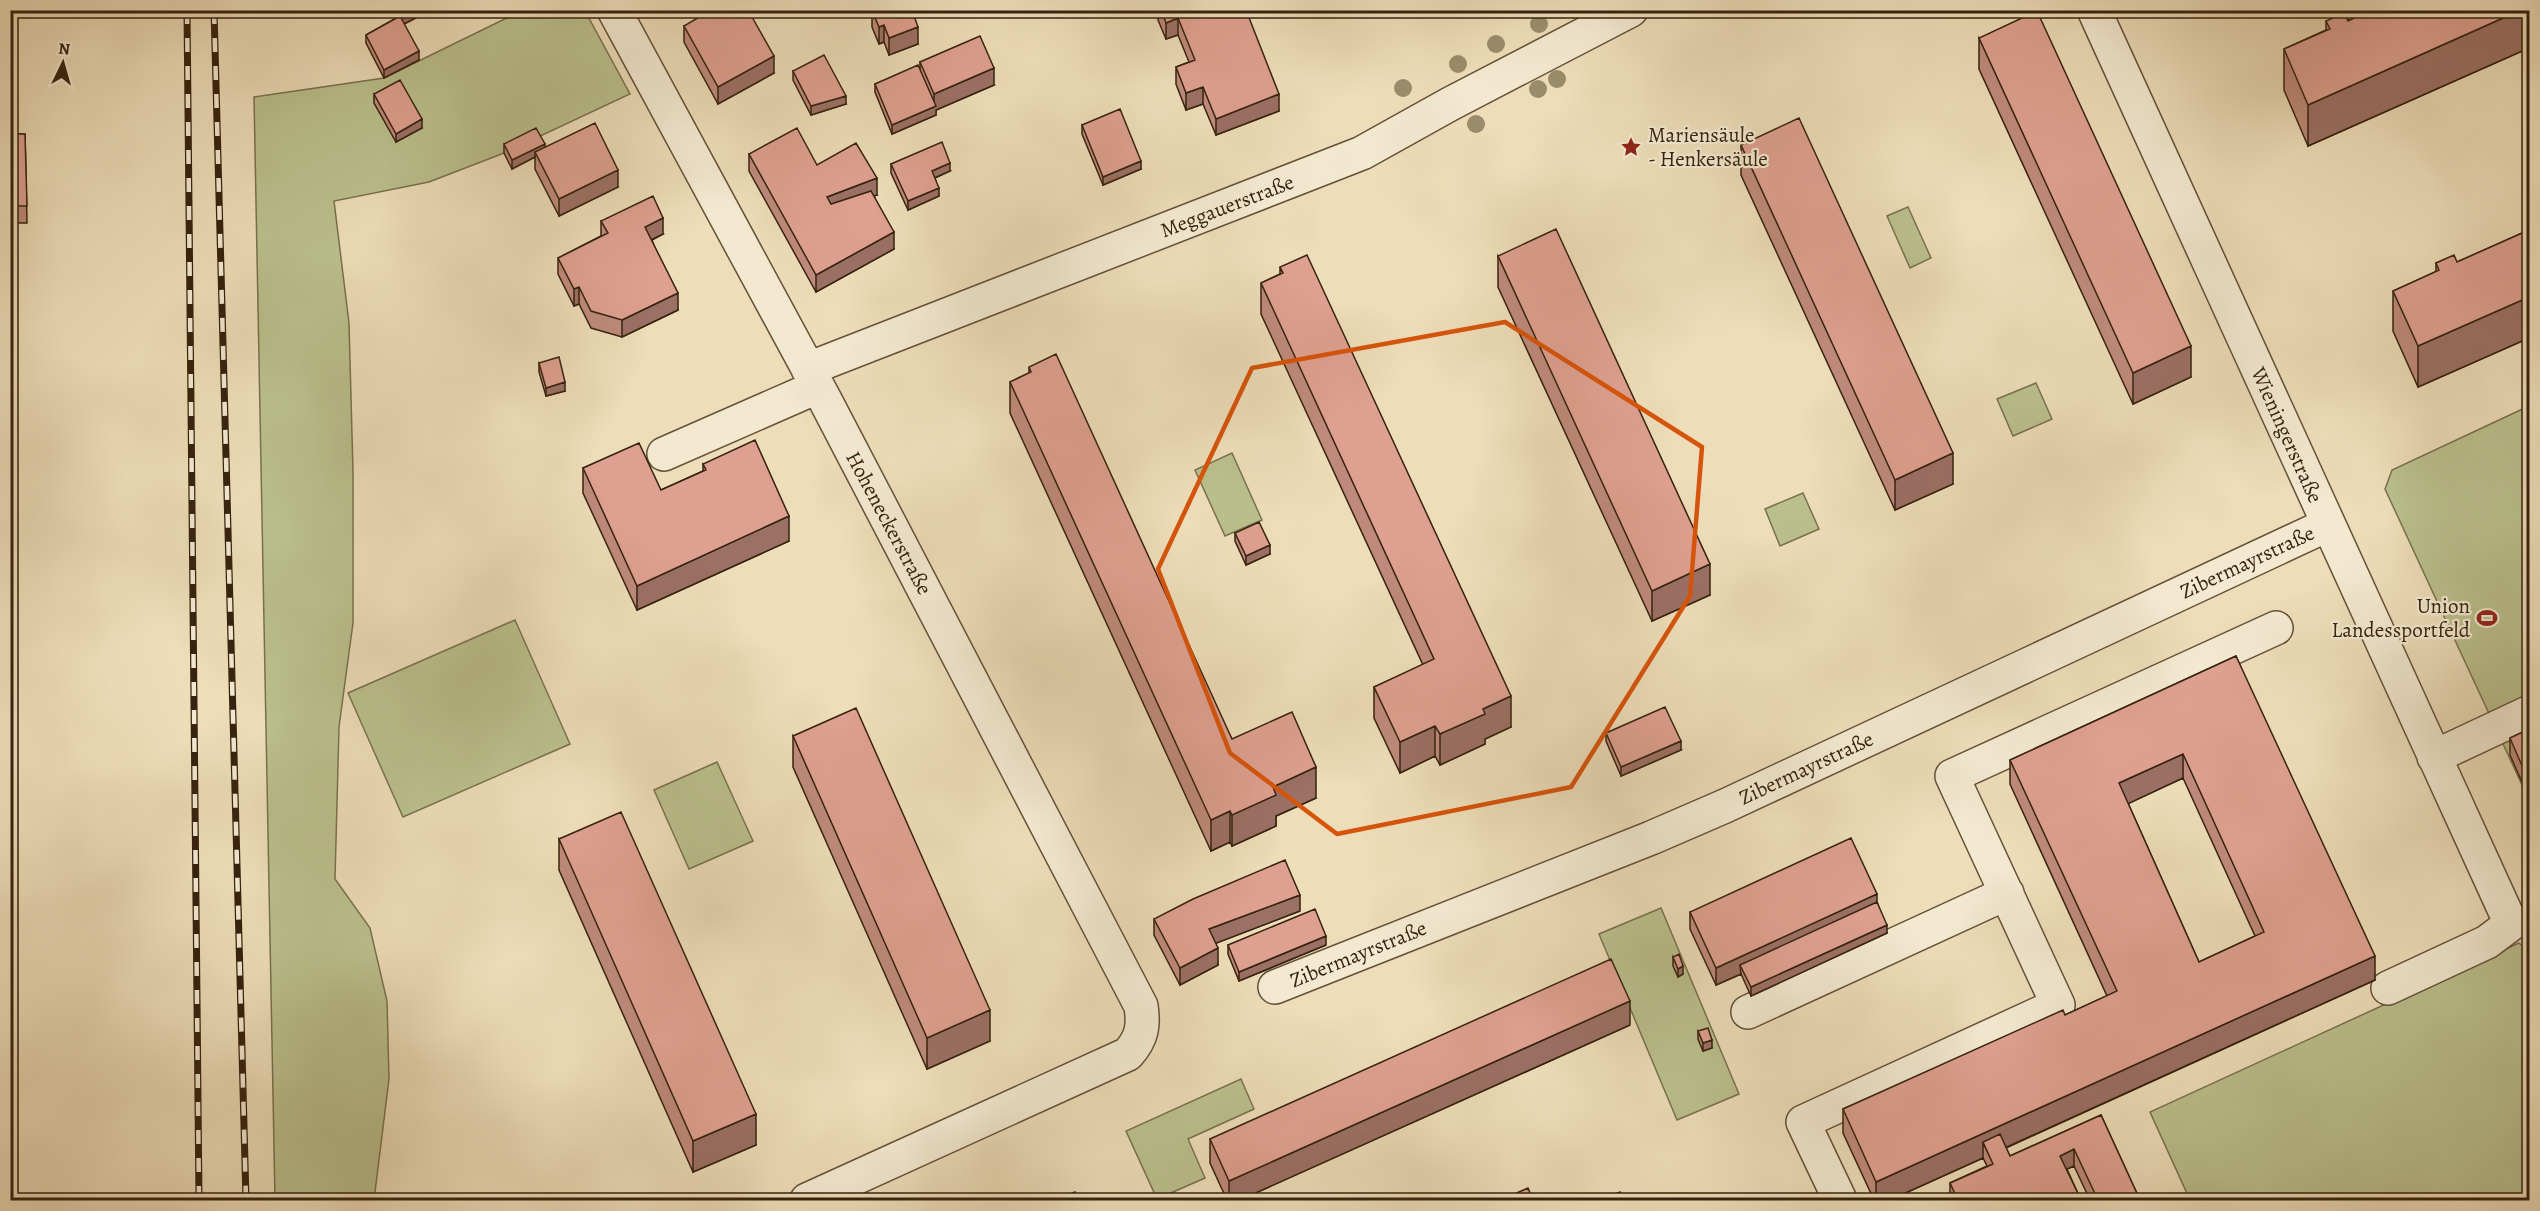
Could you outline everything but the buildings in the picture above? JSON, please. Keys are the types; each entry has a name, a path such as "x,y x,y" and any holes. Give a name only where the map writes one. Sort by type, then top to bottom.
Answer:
{"street":[{"name":"Hoheneckerstraße","path":"614,10 812,378 1141,1006 1144,1023 1139,1041 1128,1054 807,1200"},
{"name":"Meggauerstraße","path":"664,454 812,378 1362,153 1450,104 1631,10"},
{"name":"Wieningerstraße","path":"2094,10 2511,924 2487,942 2388,988"},
{"name":"Zibermayrstraße","path":"1275,987 1640,843 1725,806 2327,525"},
{"path":"1840,1200 1803,1122 2058,1005 1952,776 2276,628"},
{"path":"2434,757 2529,712"},
{"path":"1748,1012 2007,893"}],"highlighted area":[{"path":"1505,322 1702,447 1690,596 1571,787 1337,834 1230,753 1158,569 1252,368"}],"green space":[{"path":"523,10 585,11 630,94 504,153 429,182 334,201 349,323 353,472 353,623 339,727 335,879 370,928 387,1001 389,1079 374,1200 275,1200 254,97 384,78"},
{"path":"1908,207 1931,258 1910,268 1887,216"},
{"path":"2036,383 2052,419 2013,436 1997,399"},
{"name":"Union Landessportfeld","path":"2529,406 2529,800 2385,489 2392,470"},
{"path":"1232,453 1262,520 1225,536 1195,470"},
{"path":"1803,493 1819,529 1780,546 1765,509"},
{"path":"515,620 570,744 403,817 348,693"},
{"path":"717,762 753,841 689,869 654,790"},
{"path":"1661,908 1739,1094 1677,1120 1599,934"},
{"path":"2519,943 2529,952 2529,1200 2190,1200 2150,1112"},
{"path":"1241,1079 1254,1109 1188,1139 1205,1178 1157,1199 1126,1131"}],"railway":[{"path":"187,10 199,1200"},
{"path":"214,10 246,1200"}],"place":[{"name":"Mariensäule - Henkersäule","path":"1631,147"},
{"name":"Union Landessportfeld","path":"2487,618"}]}
